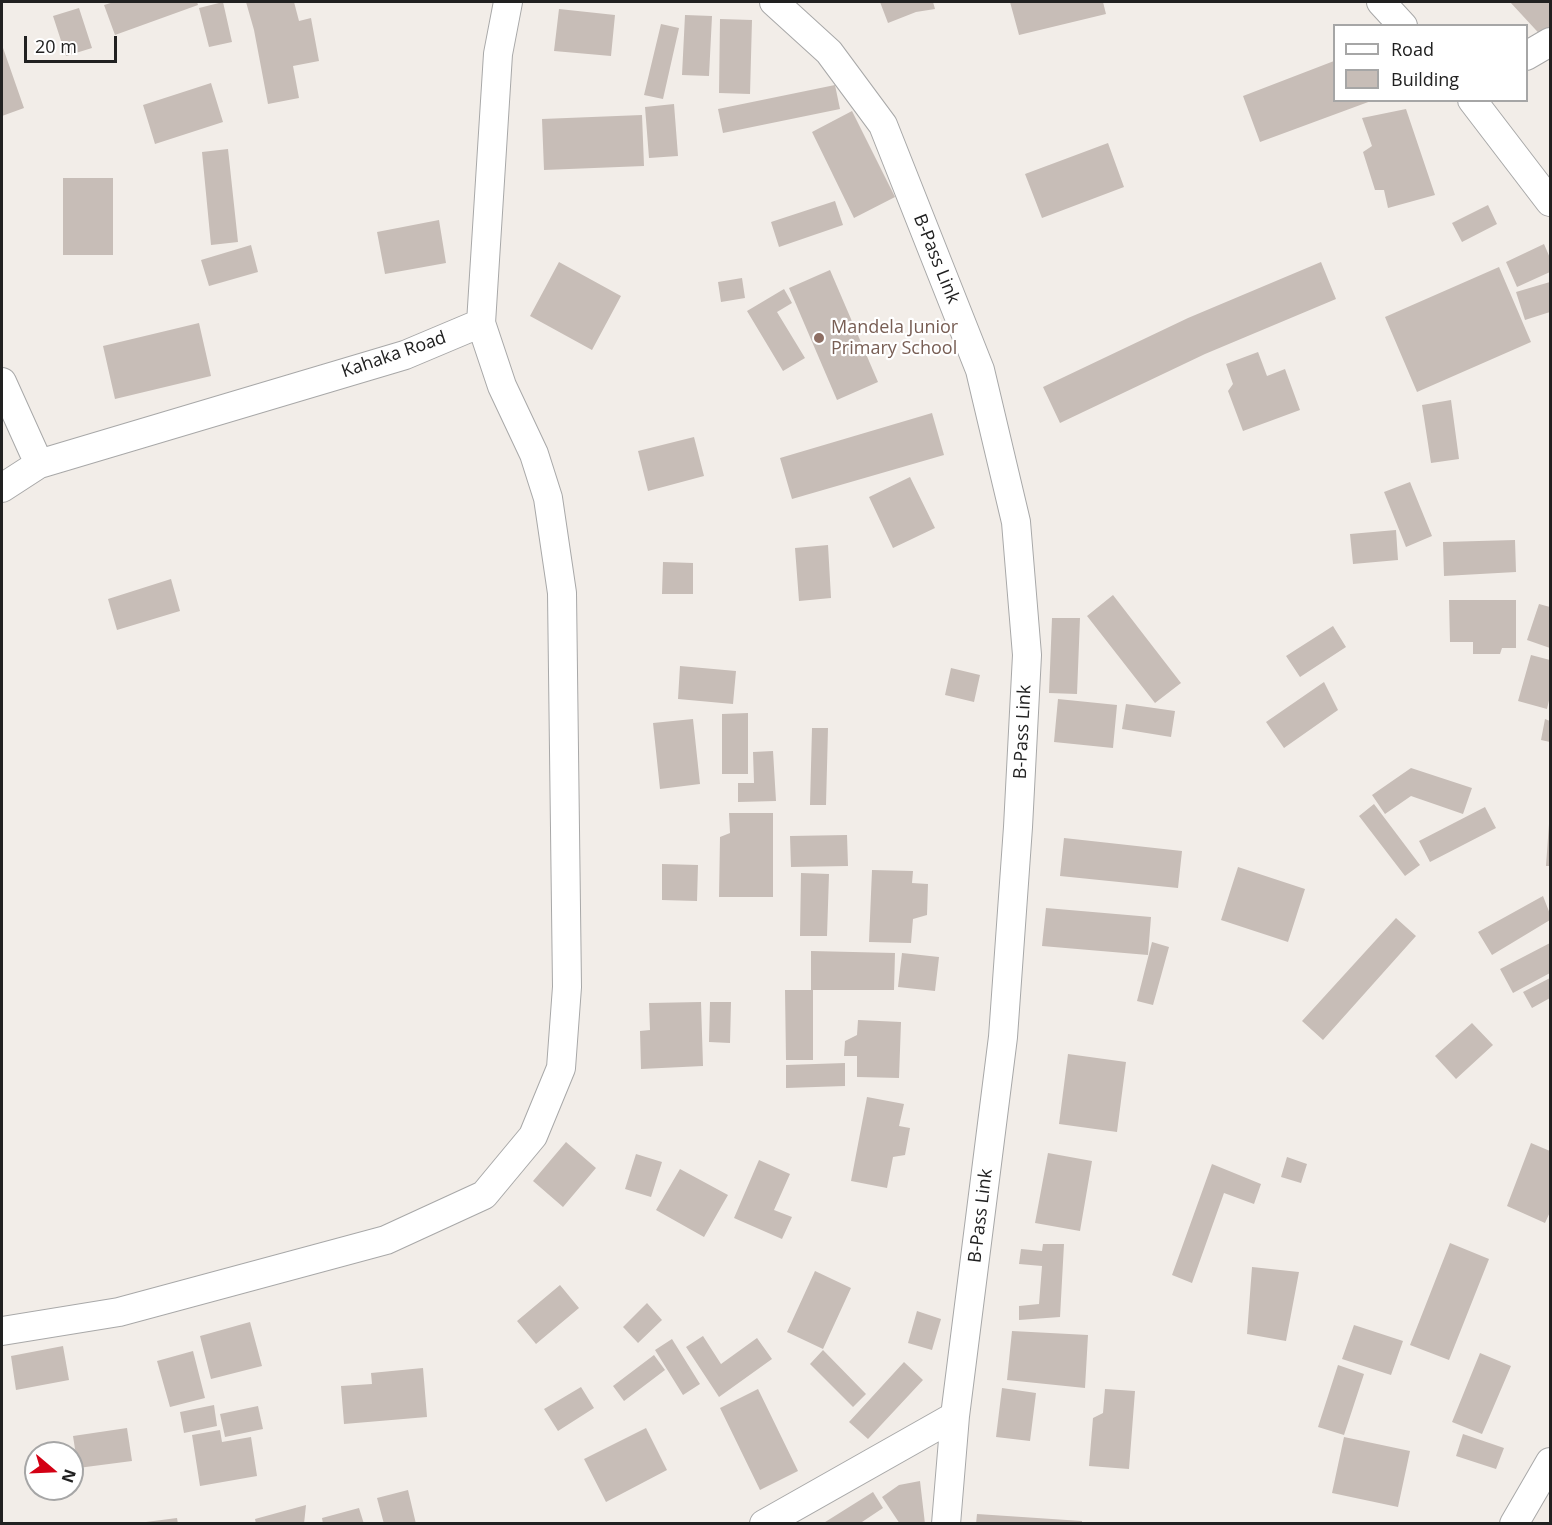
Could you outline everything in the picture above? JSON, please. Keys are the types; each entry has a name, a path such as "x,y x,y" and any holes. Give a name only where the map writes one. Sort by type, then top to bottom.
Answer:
{"street":[{"path":"2,1331 119,1312 386,1240 484,1195 533,1136 561,1068 567,987 562,593 548,498 534,454 502,386 481,324 498,54 508,2"},
{"name":"B-Pass Link","path":"774,2 829,52 883,125 980,370 1016,522 1027,655 1017,839 1003,1037 956,1416 946,1524"},
{"path":"1381,2 1401,24"},
{"path":"1528,55 1551,42"},
{"path":"1474,102 1551,202"},
{"name":"Kahaka Road","path":"2,488 39,464 405,355 481,324"},
{"path":"2,382 39,464"},
{"path":"764,1524 956,1416"},
{"path":"1514,1524 1551,1462"}],"building":[{"path":"114,2 197,2 198,5 115,35 104,5"},
{"path":"223,2 232,42 209,47 199,8"},
{"path":"246,2 294,2 299,21 311,18 319,61 293,66 299,98 268,104 254,30"},
{"path":"880,2 933,2 935,9 916,12 888,23"},
{"path":"1010,2 1103,2 1106,14 1019,35"},
{"path":"1510,2 1550,2 1550,39 1547,42"},
{"path":"79,8 92,48 66,56 53,16"},
{"path":"559,9 615,15 611,56 554,51"},
{"path":"685,15 712,16 709,76 682,75"},
{"path":"720,19 752,20 750,94 719,93"},
{"path":"661,24 679,28 663,99 644,95"},
{"path":"2,45 24,108 2,116"},
{"path":"1333,61 1333,102 1368,102 1260,142 1243,96"},
{"path":"211,83 223,122 155,144 143,105"},
{"path":"835,85 840,109 723,133 718,109"},
{"path":"674,104 678,156 649,158 645,107"},
{"path":"1406,109 1435,195 1388,208 1384,190 1375,190 1363,152 1372,146 1362,118"},
{"path":"852,111 895,197 854,218 812,132"},
{"path":"642,115 644,166 544,170 542,119"},
{"path":"1108,143 1124,187 1042,218 1025,174"},
{"path":"228,149 238,242 211,245 202,152"},
{"path":"63,178 113,178 113,255 63,255"},
{"path":"835,201 843,225 779,247 771,222"},
{"path":"1488,205 1497,224 1462,242 1452,223"},
{"path":"439,220 446,263 385,274 377,232"},
{"path":"1544,244 1550,258 1550,272 1517,287 1506,262"},
{"path":"251,245 258,272 209,286 201,260"},
{"path":"559,262 621,296 592,350 530,316"},
{"path":"1321,262 1336,299 1205,354 1060,423 1043,387 1188,318"},
{"path":"1499,267 1531,342 1417,392 1385,317"},
{"path":"830,270 878,382 837,400 789,288"},
{"path":"742,278 745,298 721,302 718,282"},
{"path":"1550,282 1550,312 1525,320 1516,292"},
{"path":"784,289 792,303 777,312 805,358 783,371 747,311"},
{"path":"199,323 211,376 115,399 103,346"},
{"path":"1258,352 1267,376 1285,369 1300,410 1243,431 1228,391 1233,384 1226,364"},
{"path":"1451,400 1459,459 1431,463 1422,405"},
{"path":"932,413 944,455 792,499 780,458"},
{"path":"694,437 704,476 648,491 638,451"},
{"path":"910,477 935,528 893,548 869,497"},
{"path":"1410,482 1432,536 1406,547 1384,492"},
{"path":"1396,530 1398,560 1353,564 1350,534"},
{"path":"1515,540 1516,572 1444,576 1443,542"},
{"path":"828,545 831,598 799,601 795,548"},
{"path":"663,562 693,563 693,594 662,594"},
{"path":"171,579 180,611 117,630 108,599"},
{"path":"1113,595 1181,683 1155,703 1087,616"},
{"path":"1449,600 1516,600 1516,648 1502,648 1500,654 1473,654 1473,642 1450,642"},
{"path":"1539,604 1550,607 1550,648 1527,640"},
{"path":"1052,618 1080,618 1077,694 1049,693"},
{"path":"1333,626 1346,647 1300,677 1286,656"},
{"path":"1531,655 1550,660 1550,696 1547,709 1518,701"},
{"path":"680,666 736,671 733,704 678,699"},
{"path":"951,668 980,675 974,702 945,695"},
{"path":"1324,682 1338,710 1284,748 1266,722"},
{"path":"1058,699 1117,705 1113,748 1054,742"},
{"path":"1126,704 1175,711 1171,737 1122,729"},
{"path":"748,713 748,774 722,774 722,714"},
{"path":"693,719 700,784 660,789 653,723"},
{"path":"1545,719 1550,721 1550,742 1541,740"},
{"path":"812,728 828,728 826,805 810,805"},
{"path":"773,751 776,801 738,802 738,783 754,783 753,752"},
{"path":"1411,768 1472,788 1463,814 1411,796 1385,814 1372,795"},
{"path":"1374,804 1420,865 1405,876 1359,816"},
{"path":"1485,807 1496,828 1430,862 1419,841"},
{"path":"729,813 773,813 773,897 719,897 720,837 730,833"},
{"path":"1549,824 1550,866 1546,866"},
{"path":"847,835 848,866 791,867 790,836"},
{"path":"1064,838 1182,851 1178,888 1060,876"},
{"path":"662,864 698,865 697,901 662,900"},
{"path":"1238,867 1305,889 1288,942 1221,920"},
{"path":"872,870 913,871 912,883 928,884 927,915 913,919 911,943 869,942"},
{"path":"801,873 829,874 827,936 800,936"},
{"path":"1543,896 1550,920 1492,955 1478,932"},
{"path":"1046,908 1151,917 1148,955 1042,946"},
{"path":"1396,918 1416,936 1323,1040 1302,1021"},
{"path":"1152,942 1169,947 1153,1005 1137,1001"},
{"path":"1550,943 1550,973 1513,993 1500,969"},
{"path":"811,951 895,953 894,990 813,990 813,1060 786,1060 785,990 811,990"},
{"path":"902,953 939,957 935,991 898,987"},
{"path":"1550,978 1550,998 1532,1008 1523,992"},
{"path":"701,1002 703,1066 641,1069 640,1031 650,1030 649,1003"},
{"path":"710,1002 731,1002 730,1043 709,1042"},
{"path":"858,1020 901,1022 899,1078 857,1077 857,1056 844,1056 845,1041 857,1035"},
{"path":"1472,1023 1493,1045 1456,1079 1435,1056"},
{"path":"1068,1054 1126,1062 1117,1132 1059,1124"},
{"path":"845,1063 845,1086 786,1088 786,1065"},
{"path":"867,1097 904,1104 899,1126 910,1128 905,1155 893,1157 887,1188 851,1181"},
{"path":"566,1142 596,1168 563,1207 533,1181"},
{"path":"1531,1143 1550,1151 1550,1212 1545,1223 1507,1206"},
{"path":"1048,1153 1092,1161 1080,1231 1035,1223"},
{"path":"636,1154 662,1162 651,1197 625,1189"},
{"path":"1287,1157 1307,1164 1301,1183 1281,1177"},
{"path":"759,1160 790,1174 774,1210 792,1217 782,1239 734,1218"},
{"path":"1212,1164 1261,1184 1254,1204 1224,1193 1192,1283 1172,1275"},
{"path":"680,1169 728,1195 704,1237 656,1210"},
{"path":"1450,1243 1489,1259 1449,1360 1410,1345"},
{"path":"1043,1244 1064,1244 1060,1317 1019,1320 1019,1306 1039,1304 1042,1266 1019,1264 1021,1249 1042,1251"},
{"path":"1252,1267 1299,1272 1286,1341 1247,1334"},
{"path":"815,1271 851,1288 823,1349 787,1332"},
{"path":"560,1285 579,1308 536,1344 517,1321"},
{"path":"647,1303 662,1320 638,1343 623,1327"},
{"path":"917,1311 941,1319 932,1350 908,1343"},
{"path":"250,1322 262,1366 211,1379 200,1336"},
{"path":"1354,1325 1403,1341 1391,1375 1342,1359"},
{"path":"1012,1331 1088,1335 1085,1388 1007,1380"},
{"path":"703,1336 721,1364 757,1338 772,1359 719,1397 686,1347"},
{"path":"672,1339 700,1384 683,1395 655,1350"},
{"path":"63,1346 69,1380 16,1390 11,1356"},
{"path":"823,1350 866,1394 853,1407 810,1364"},
{"path":"193,1351 205,1398 170,1407 157,1361"},
{"path":"1480,1353 1511,1366 1482,1434 1452,1422"},
{"path":"654,1355 665,1370 624,1401 613,1386"},
{"path":"904,1362 923,1380 868,1439 849,1422"},
{"path":"1338,1365 1364,1374 1344,1435 1318,1427"},
{"path":"423,1368 427,1417 344,1424 341,1386 372,1384 371,1373"},
{"path":"581,1387 594,1408 558,1431 544,1409"},
{"path":"1002,1388 1036,1393 1030,1441 996,1437"},
{"path":"758,1389 798,1471 760,1490 720,1408"},
{"path":"1105,1389 1135,1391 1129,1469 1089,1466 1093,1418 1103,1413"},
{"path":"214,1405 217,1426 184,1433 180,1412"},
{"path":"258,1406 263,1429 225,1437 220,1414"},
{"path":"127,1428 132,1461 84,1467 84,1441 74,1441 73,1436"},
{"path":"646,1428 667,1470 606,1502 584,1459"},
{"path":"220,1430 222,1442 251,1437 257,1476 200,1486 192,1435"},
{"path":"1463,1434 1504,1448 1496,1469 1456,1456"},
{"path":"1344,1437 1410,1451 1398,1507 1332,1493"},
{"path":"920,1481 925,1524 900,1524 882,1497 899,1485"},
{"path":"408,1490 416,1524 384,1524 377,1498"},
{"path":"873,1492 883,1508 859,1524 822,1524"},
{"path":"306,1505 304,1524 256,1524 255,1519"},
{"path":"359,1508 364,1524 323,1524 322,1518"},
{"path":"977,1514 1082,1521 1082,1524 976,1524"},
{"path":"177,1518 178,1524 146,1524 146,1522"}],"place":[{"name":"Mandela Junior Primary School","path":"819,338"}]}
